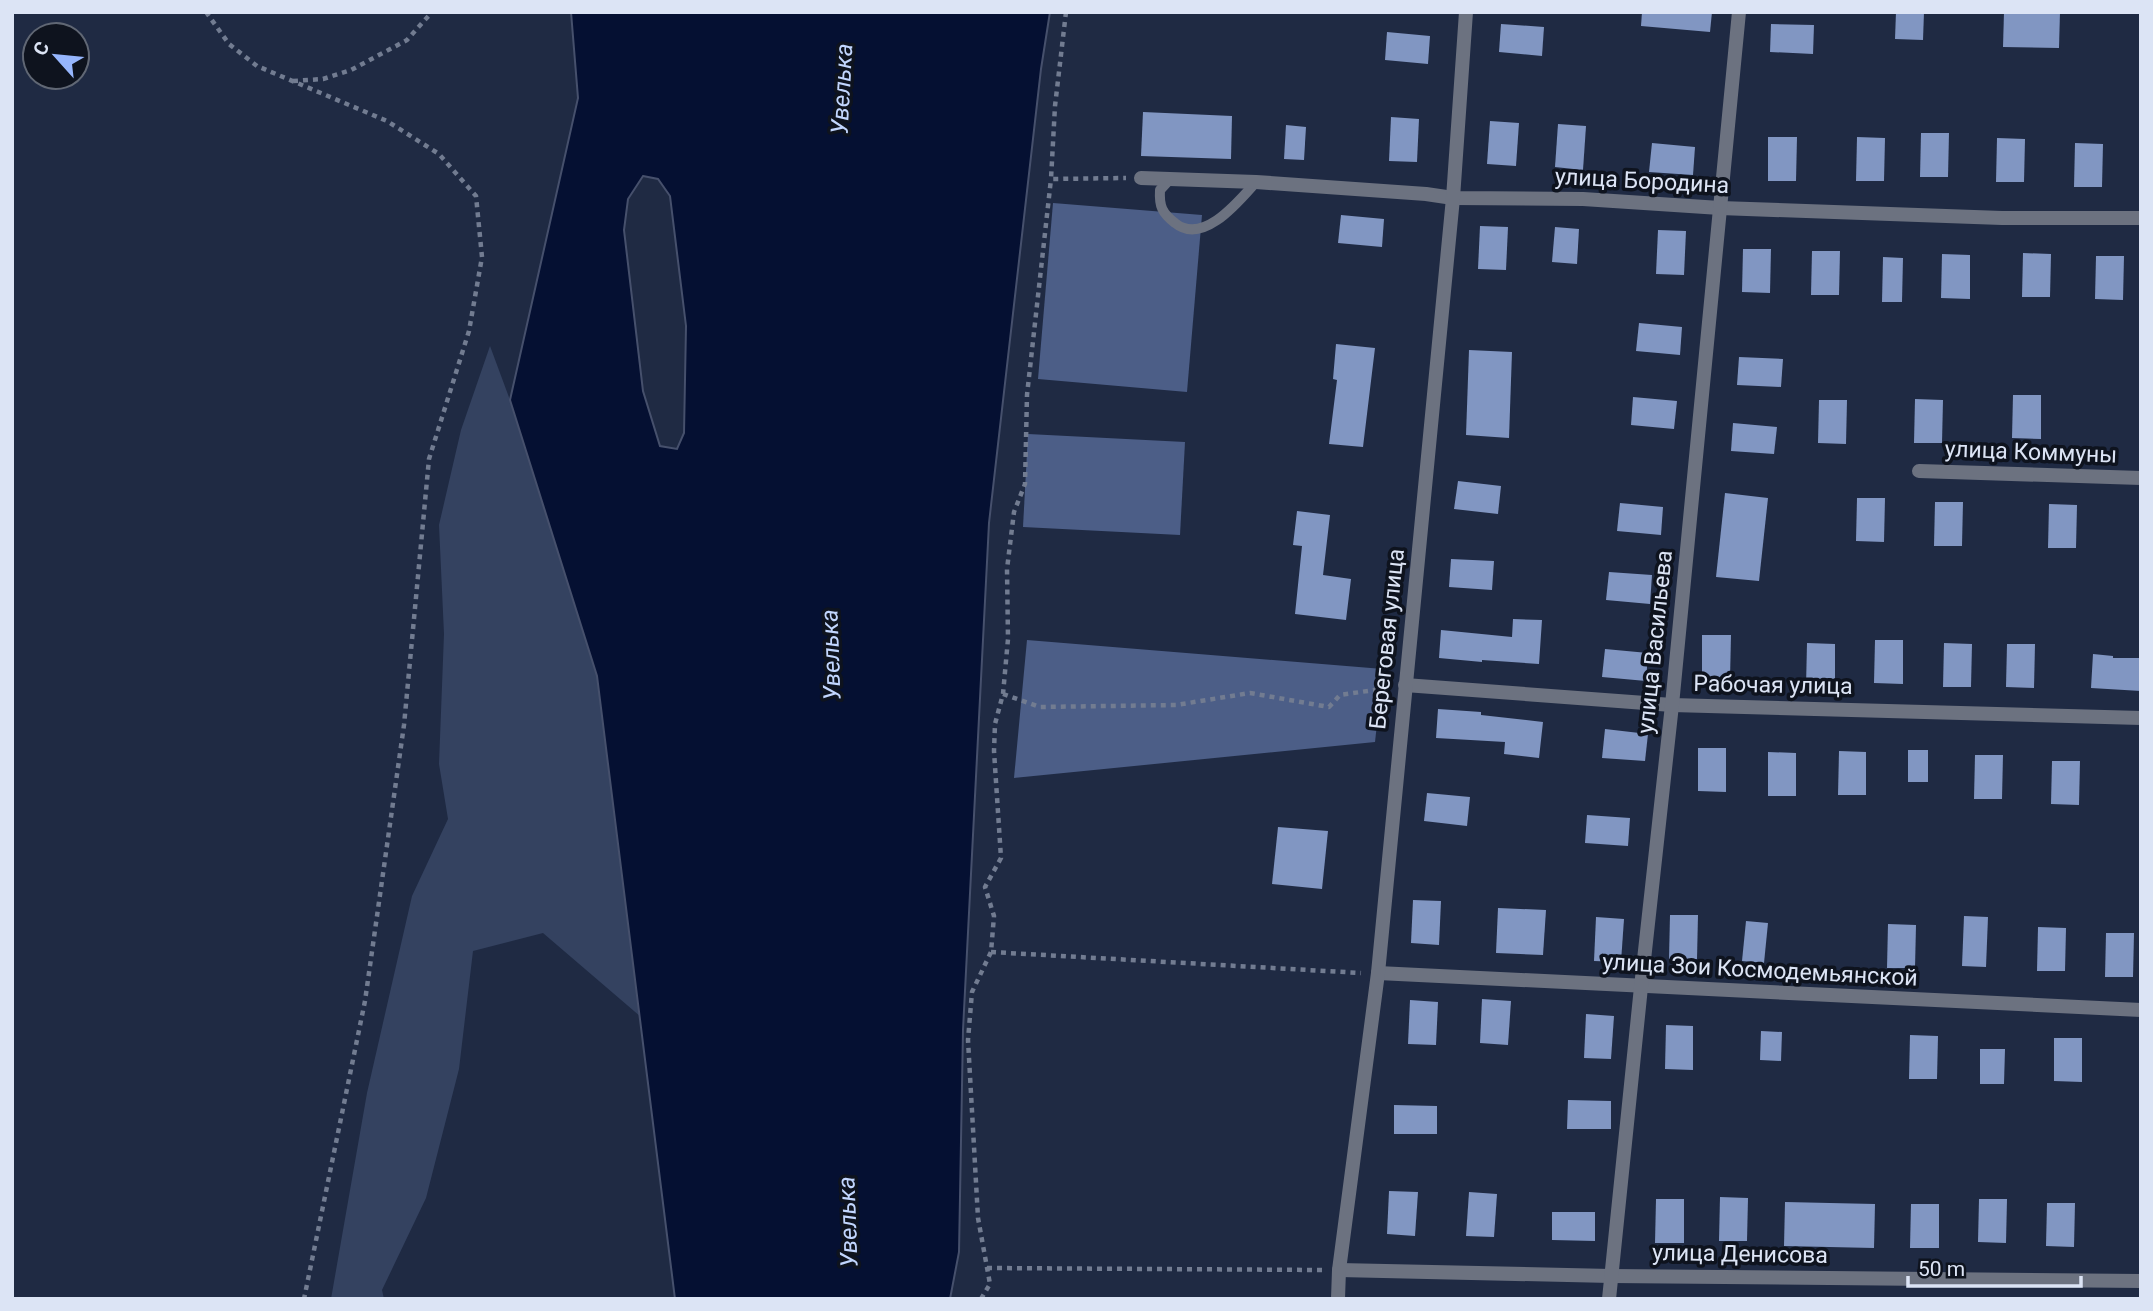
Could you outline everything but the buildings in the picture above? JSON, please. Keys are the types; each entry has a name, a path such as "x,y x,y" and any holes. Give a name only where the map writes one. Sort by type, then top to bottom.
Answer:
{"street":[{"name":"Береговая улица","path":"1338,1299 1339,1270 1378,974 1452,198 1466,12"},
{"name":"улица Васильева","path":"1609,1299 1672,705 1738,12"},
{"name":"улица Бородина","path":"1141,178 1256,182 1452,198 1583,199 1720,208 2002,218 2141,218"},
{"name":"улица Коммуны","path":"1919,471 2141,478"},
{"name":"Рабочая улица","path":"1405,685 1672,705 2141,718"},
{"name":"улица Зои Космодемьянской","path":"1378,974 2141,1010"},
{"name":"улица Денисова","path":"1339,1270 1611,1276 2141,1281"}],"lane":[{"path":"1171,178 1160,190 1159,202 1163,214 1179,227 1196,230 1213,223 1228,212 1256,182"}],"path":[{"path":"206,12 229,44 257,66 387,121 439,154 476,196 482,257 469,331 429,459 404,725 365,1001 304,1299"},
{"path":"289,81 323,79 351,70 407,40 432,12"},
{"path":"981,1299 990,1284 978,1218 968,1040 972,992 991,951 994,916 985,887 1001,858 994,751 995,724 1003,694 1008,639 1007,569 1014,512 1026,484 1027,395 1066,12"},
{"path":"1051,179 1141,178"},
{"path":"1003,694 1040,707 1176,705 1251,693 1329,707 1340,695 1405,685"},
{"path":"991,951 1378,974"},
{"path":"987,1268 1339,1270"}],"shaded area":[{"path":"1053,203 1202,215 1187,392 1038,379"},
{"path":"490,346 510,400 597,676 641,1017 543,933 473,951 459,1069 426,1198 382,1290 384,1299 331,1299 367,1093 412,896 448,819 439,764 444,634 439,525 461,430"},
{"path":"1028,434 1185,442 1180,535 1023,527"},
{"path":"1027,640 1383,669 1375,742 1014,778"}],"water":[{"name":"Увелька","path":"571,12 1050,12 1041,69 989,523 963,1030 959,1252 950,1299 675,1299 597,676 510,400 578,98","holes":["643,176 658,179 670,196 686,326 684,433 677,449 660,446 643,391 624,230 628,199"]}]}
